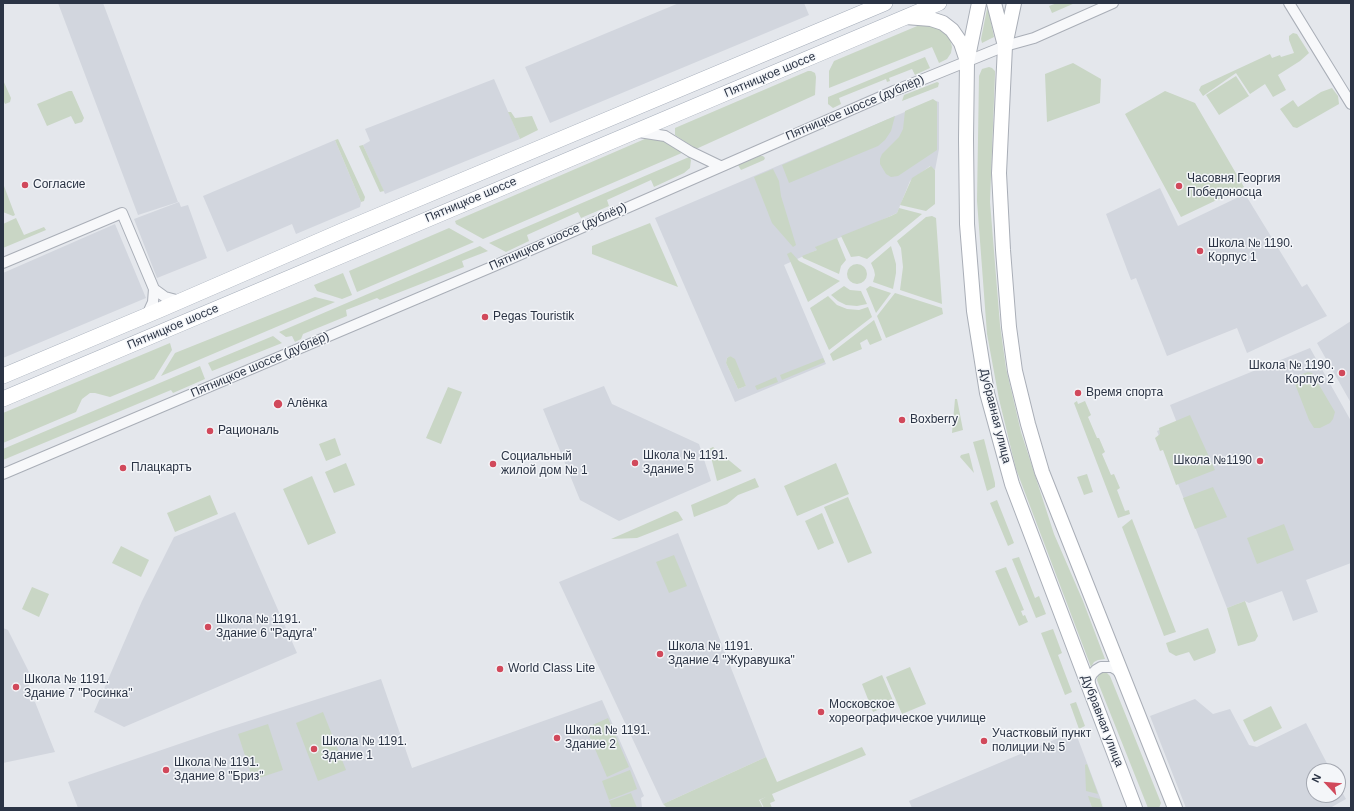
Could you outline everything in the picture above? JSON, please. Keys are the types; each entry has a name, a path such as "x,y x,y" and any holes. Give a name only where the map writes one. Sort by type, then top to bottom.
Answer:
{"main road":[{"name":"Пятницкое шоссе","path":"3,376 344,230 885,3"},
{"name":"Пятницкое шоссе","path":"3,399 939,3"},
{"name":"Дубравная улица","path":"980,3 967,62 967,224 974,311 987,393 1012,484 1135,807"},
{"path":"994,3 1005,46"},
{"path":"1014,3 1005,46 999,172 1009,327 1016,371 1028,424 1042,472 1174,808"},
{"path":"906,17 931,19 943,23 952,30 961,42 967,62"}],"street":[{"name":"Пятницкое шоссе (дублёр)","path":"3,474 494,266 720,166 1005,46 1034,38 1113,3"},
{"path":"1289,3 1351,104"},
{"path":"635,131 665,136 720,166"},
{"path":"3,263 122,213 154,289 153,302 147,315"},
{"path":"154,289 165,297 180,301"},
{"path":"1089,689 1092,674 1101,667 1112,667 1117,670 1122,677"},
{"path":"1166,808 1169,800 1169,793"}],"shaded area":[{"path":"58,3 103,3 178,202 138,215"},
{"path":"679,3 804,3 809,15 550,123 525,67"},
{"path":"494,79 520,139 385,194 363,145 370,141 365,129"},
{"path":"933,100 939,102 939,149 935,170 930,166 910,181 897,213 816,247 817,250 784,265 826,364 735,402 655,218","holes":["730,356 746,386 738,389 726,363 727,358"]},
{"path":"335,140 361,202 360,207 296,234 292,224 227,252 203,196"},
{"name":"Школа № 1190. Корпус 1","path":"1160,188 1178,226 1245,194 1302,287 1307,284 1327,316 1247,353 1237,328 1167,356 1136,278 1131,280 1106,214"},
{"path":"179,202 181,207 188,205 207,258 157,278 134,219"},
{"path":"115,224 146,298 3,358 3,273"},
{"name":"Школа № 1190. Корпус 2","path":"1351,321 1351,403 1317,343"},
{"name":"Школа №1190","path":"1310,348 1351,421 1351,563 1306,580 1318,612 1293,621 1282,591 1249,603 1245,601 1227,608 1157,431 1177,423 1170,405"},
{"name":"Школа № 1191. Здание 5","path":"604,386 612,404 699,444 711,481 619,521 580,500 543,409"},
{"name":"Школа № 1191. Здание 6 \"Радуга\"","path":"235,512 297,653 124,727 94,712 142,601 174,537"},
{"name":"Школа № 1191. Здание 4 \"Журавушка\"","path":"678,533 766,757 663,804 559,582"},
{"name":"Школа № 1191. Здание 7 \"Росинка\"","path":"3,628 8,630 32,678 24,697 35,702 55,752 3,763"},
{"path":"381,679 412,768 602,700 644,796 641,798 642,808 78,808 68,782 217,731"},
{"path":"1195,699 1213,714 1230,709 1249,745 1257,747 1306,723 1327,763 1306,763 1306,803 1339,803 1330,808 1186,808 1150,716"},
{"path":"1075,731 1104,808 1100,799 1090,802 1092,808 912,808 909,801"}],"green space":[{"path":"1057,3 1075,3 1052,13 1049,6"},
{"path":"988,8 994,37 982,43 981,39"},
{"path":"922,24 935,24 949,35 952,47 951,53 947,59 939,63 932,47 829,88 829,71 834,61"},
{"path":"1293,33 1297,34 1309,53 1300,61 1278,75 1286,90 1273,97 1265,84 1250,94 1236,73 1203,96 1199,90 1201,86 1270,54 1272,58 1294,53 1289,40 1289,36"},
{"path":"925,57 930,68 915,75 912,69 889,78 890,81 887,82 886,79 839,98 841,104 833,108 828,104 828,97"},
{"path":"1073,63 1101,79 1100,103 1047,122 1045,74"},
{"path":"989,67 995,71 990,202 1000,325 1006,368 1021,432 1054,534 1083,601 1105,659 1094,662 1091,667 1016,469 999,399 987,334 977,201 979,76 982,69"},
{"path":"808,71 815,73 815,95 696,149 675,135 675,128"},
{"path":"1236,76 1249,96 1219,115 1206,95"},
{"path":"3,80 11,98 10,102 5,104 3,100"},
{"path":"937,82 939,83 938,87 902,101 904,95"},
{"path":"1332,88 1338,96 1339,104 1297,128 1293,127 1280,109 1293,100 1298,107 1321,92"},
{"path":"72,91 84,118 82,122 75,124 71,116 47,126 37,104"},
{"path":"1165,91 1195,103 1244,187 1181,217 1125,114"},
{"path":"933,99 937,102 937,150 898,176 891,177 886,174 880,164 880,159 882,154 899,137 903,129 905,111"},
{"path":"508,112 511,112 515,118 532,116 538,130 520,139"},
{"path":"895,116 891,131 885,140 878,146 789,183 782,165"},
{"path":"654,135 684,152 483,239 456,224 455,221"},
{"path":"338,139 365,197 364,201 361,202 335,140"},
{"path":"363,145 384,191 380,192 359,146"},
{"path":"759,156 763,156 765,158 764,160 741,170 738,165"},
{"path":"689,157 691,160 690,168 684,173 654,187 651,180 607,200 609,206 581,218 578,212 527,235 529,241 506,252 489,243"},
{"path":"931,166 935,170 935,204 926,211 900,205 912,178"},
{"path":"773,169 779,181 781,196 796,245 793,247 772,223 754,177"},
{"path":"3,186 15,215 13,216 3,212"},
{"path":"899,208 922,214 867,259 859,256 851,257 841,236 891,216 897,213"},
{"path":"932,216 936,218 942,304 900,290 903,267 901,248 897,241 926,217"},
{"path":"16,218 24,235 44,227 46,230 3,248 3,224"},
{"path":"650,223 678,287 592,254 592,246"},
{"path":"449,228 474,242 357,292 349,271"},
{"path":"837,238 846,260 841,266 839,274 803,258 802,256 817,250 815,247"},
{"path":"480,246 488,251 462,261 464,267 380,300 377,298 346,310 347,316 303,334 301,339 295,342 292,336 286,337 279,332"},
{"path":"891,246 896,264 893,289 873,282 875,275 871,263"},
{"path":"791,252 799,261 840,281 808,302 787,254"},
{"path":"857,264 864,267 867,274 864,281 857,284 850,281 847,274 850,267"},
{"path":"343,273 352,295 342,299 317,291 314,285"},
{"path":"844,286 850,290 861,291 867,304 857,306 846,305 831,295"},
{"path":"870,286 891,293 876,313 866,289"},
{"path":"895,293 942,308 943,314 886,338 877,316"},
{"path":"828,296 837,305 847,309 859,310 868,307 872,317 829,350 810,308"},
{"path":"315,297 335,302 161,376 175,353"},
{"path":"874,320 882,340 870,345 867,339 860,343 862,349 833,361 830,354"},
{"path":"273,336 282,343 212,371 208,363"},
{"path":"170,343 172,350 154,379 110,397 90,393 82,399 76,412 3,443 3,413"},
{"path":"730,356 735,359 746,386 738,389 726,363 727,358"},
{"path":"823,358 825,362 782,380 780,375"},
{"path":"200,366 205,379 173,393 171,390 3,460 3,449"},
{"path":"1308,372 1312,373 1335,412 1330,423 1320,428 1314,428 1309,420 1294,380 1297,376"},
{"path":"776,377 778,382 757,390 755,386"},
{"path":"448,387 462,392 441,444 426,438"},
{"path":"955,399 957,399 963,430 952,433"},
{"path":"1077,401 1078,404 1085,401 1091,415 1088,417 1105,452 1102,454 1111,475 1114,474 1120,488 1117,490 1125,511 1129,510 1130,514 1118,518 1074,403"},
{"path":"1190,415 1215,470 1176,485 1163,450 1160,451 1155,438 1160,434 1159,428"},
{"path":"335,438 341,455 326,461 319,444"},
{"path":"984,439 995,483 995,487 987,491 973,442"},
{"path":"713,447 742,471 717,481 709,449"},
{"path":"969,453 974,473 960,457 961,455"},
{"path":"346,463 355,485 334,493 325,472"},
{"path":"836,463 849,494 797,516 784,486"},
{"path":"1087,474 1093,492 1084,495 1077,477"},
{"path":"312,476 336,533 308,545 283,489"},
{"path":"755,478 759,487 738,495 727,504 694,517 691,505"},
{"path":"1213,487 1227,517 1195,529 1183,498"},
{"path":"210,495 218,514 175,532 167,513"},
{"path":"848,497 872,553 848,563 824,507"},
{"path":"997,500 1014,543 1008,546 990,503"},
{"path":"675,511 678,512 683,520 637,538 611,539"},
{"path":"822,513 834,543 818,550 805,521"},
{"path":"1132,519 1176,632 1164,636 1122,527"},
{"path":"1284,524 1294,550 1257,564 1247,538"},
{"path":"121,546 149,560 141,577 112,563"},
{"path":"674,555 687,586 669,593 656,562"},
{"path":"1019,557 1035,598 1039,596 1046,614 1036,618 1012,559"},
{"path":"1006,567 1024,610 1021,611 1023,616 1025,615 1028,622 1019,626 995,571"},
{"path":"32,587 49,594 39,617 22,609"},
{"path":"1245,601 1258,636 1255,641 1238,646 1227,608"},
{"path":"1208,628 1216,650 1215,653 1194,661 1189,652 1176,656 1169,652 1166,643"},
{"path":"1053,629 1062,653 1058,655 1072,692 1065,695 1041,633"},
{"path":"910,667 926,704 902,714 886,677"},
{"path":"1102,672 1107,673 1110,676 1161,803 1159,808 1148,808 1097,680 1098,675"},
{"path":"882,675 894,703 873,712 862,684"},
{"path":"1076,702 1085,726 1079,729 1070,704"},
{"path":"1271,706 1282,728 1254,742 1243,720"},
{"path":"323,712 346,770 318,781 296,723"},
{"path":"608,718 629,767 607,777 586,728"},
{"path":"268,724 283,770 253,780 238,734"},
{"path":"862,747 866,755 772,794 775,801 770,803 772,808 764,808 760,800 766,797 759,800 763,808 667,808 663,804 766,757 777,782"},
{"path":"1087,764 1098,794 1086,791 1085,765"},
{"path":"630,770 637,789 609,800 602,781"},
{"path":"631,793 637,808 612,808 609,801"},
{"path":"1088,796 1100,799 1103,808 1092,808"}],"place":[{"name":"Согласие","path":"25,185"},
{"name":"Часовня Георгия Победоносца","path":"1179,186"},
{"name":"Школа № 1190. Корпус 1","path":"1200,251"},
{"name":"Pegas Touristik","path":"485,317"},
{"name":"Школа № 1190. Корпус 2","path":"1342,373"},
{"name":"Время спорта","path":"1078,393"},
{"name":"Алёнка","path":"278,404"},
{"name":"Boxberry","path":"902,420"},
{"name":"Рациональ","path":"210,431"},
{"name":"Школа №1190","path":"1260,461"},
{"name":"Школа № 1191. Здание 5","path":"635,463"},
{"name":"Социальный жилой дом № 1","path":"493,464"},
{"name":"Плацкартъ","path":"123,468"},
{"name":"Школа № 1191. Здание 6 \"Радуга\"","path":"208,627"},
{"name":"Школа № 1191. Здание 4 \"Журавушка\"","path":"660,654"},
{"name":"World Class Lite","path":"500,669"},
{"name":"Школа № 1191. Здание 7 \"Росинка\"","path":"16,687"},
{"name":"Московское хореографическое училище","path":"821,712"},
{"name":"Школа № 1191. Здание 2","path":"557,738"},
{"name":"Участковый пункт полиции № 5","path":"984,741"},
{"name":"Школа № 1191. Здание 1","path":"314,749"},
{"name":"Школа № 1191. Здание 8 \"Бриз\"","path":"166,770"}]}
